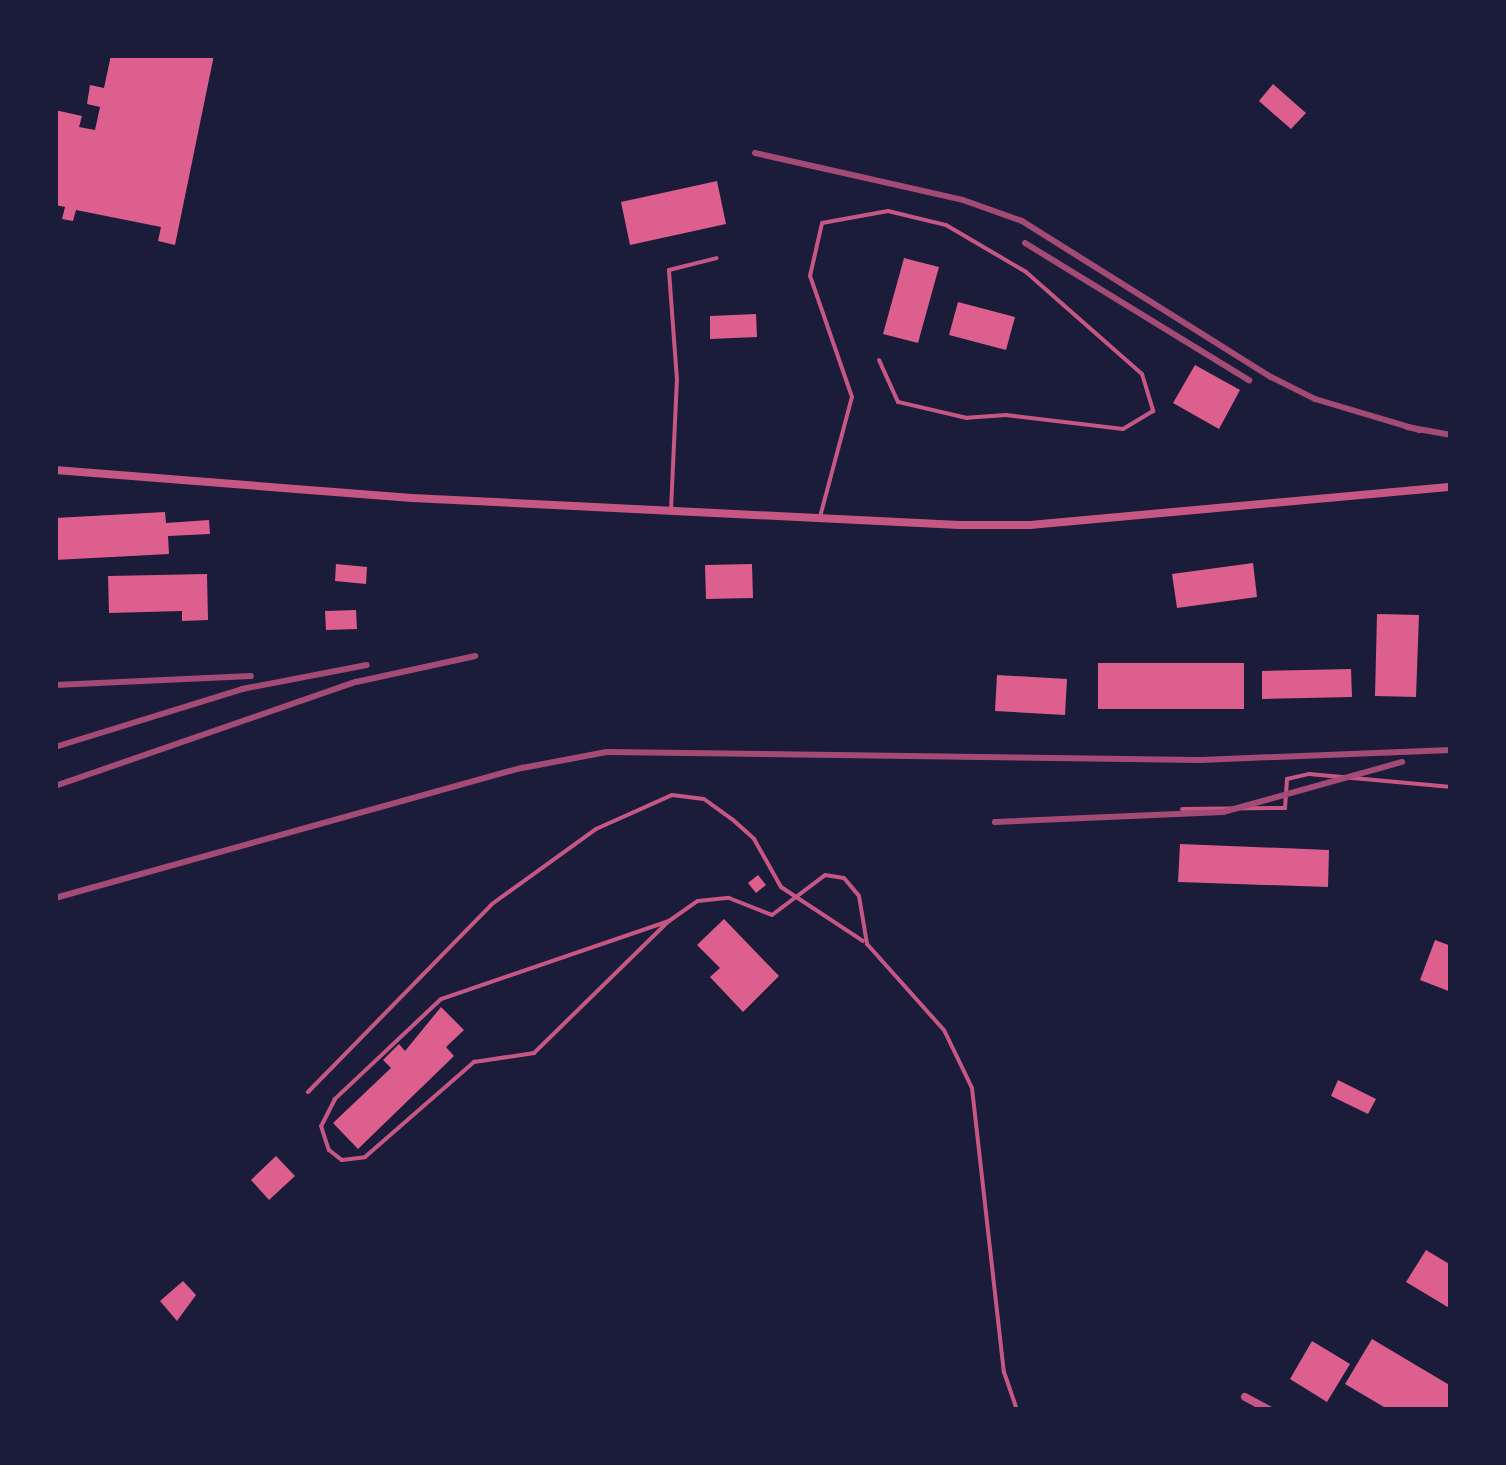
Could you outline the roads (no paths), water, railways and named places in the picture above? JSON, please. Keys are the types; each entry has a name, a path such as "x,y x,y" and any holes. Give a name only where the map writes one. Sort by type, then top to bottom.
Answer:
{"street":[{"path":"55,470 671,514 818,522 1030,525 1451,487"},
{"path":"1245,1397 1269,1410"}],"lane":[{"path":"818,522 852,397 810,276 822,224 888,211 946,225 1026,272 1142,374 1153,411 1123,429 1006,416 967,418 898,402 879,360"},
{"path":"671,514 677,380 669,270 717,258"},
{"path":"1182,809 1285,808 1287,779 1309,774 1451,787"},
{"path":"308,1092 484,911 596,829 641,806 672,795 704,799 754,839 770,873 792,897 867,944 944,1030 972,1088 1004,1372 1016,1410"},
{"path":"669,921 534,1052 474,1062 365,1157 354,1162 329,1150 322,1126 335,1099 440,999 669,921 714,898 747,902 772,914 825,875 844,878 858,896 867,944"}],"railway":[{"path":"755,153 963,200 1022,221 1271,377 1315,399 1419,430"},
{"path":"1025,243 1249,380"},
{"path":"1407,427 1451,435"},
{"path":"55,786 356,682 475,656"},
{"path":"55,747 242,689 367,665"},
{"path":"55,685 251,676"},
{"path":"55,898 522,768 607,752 1200,760 1451,750"},
{"path":"995,822 1223,812 1402,762"}]}
